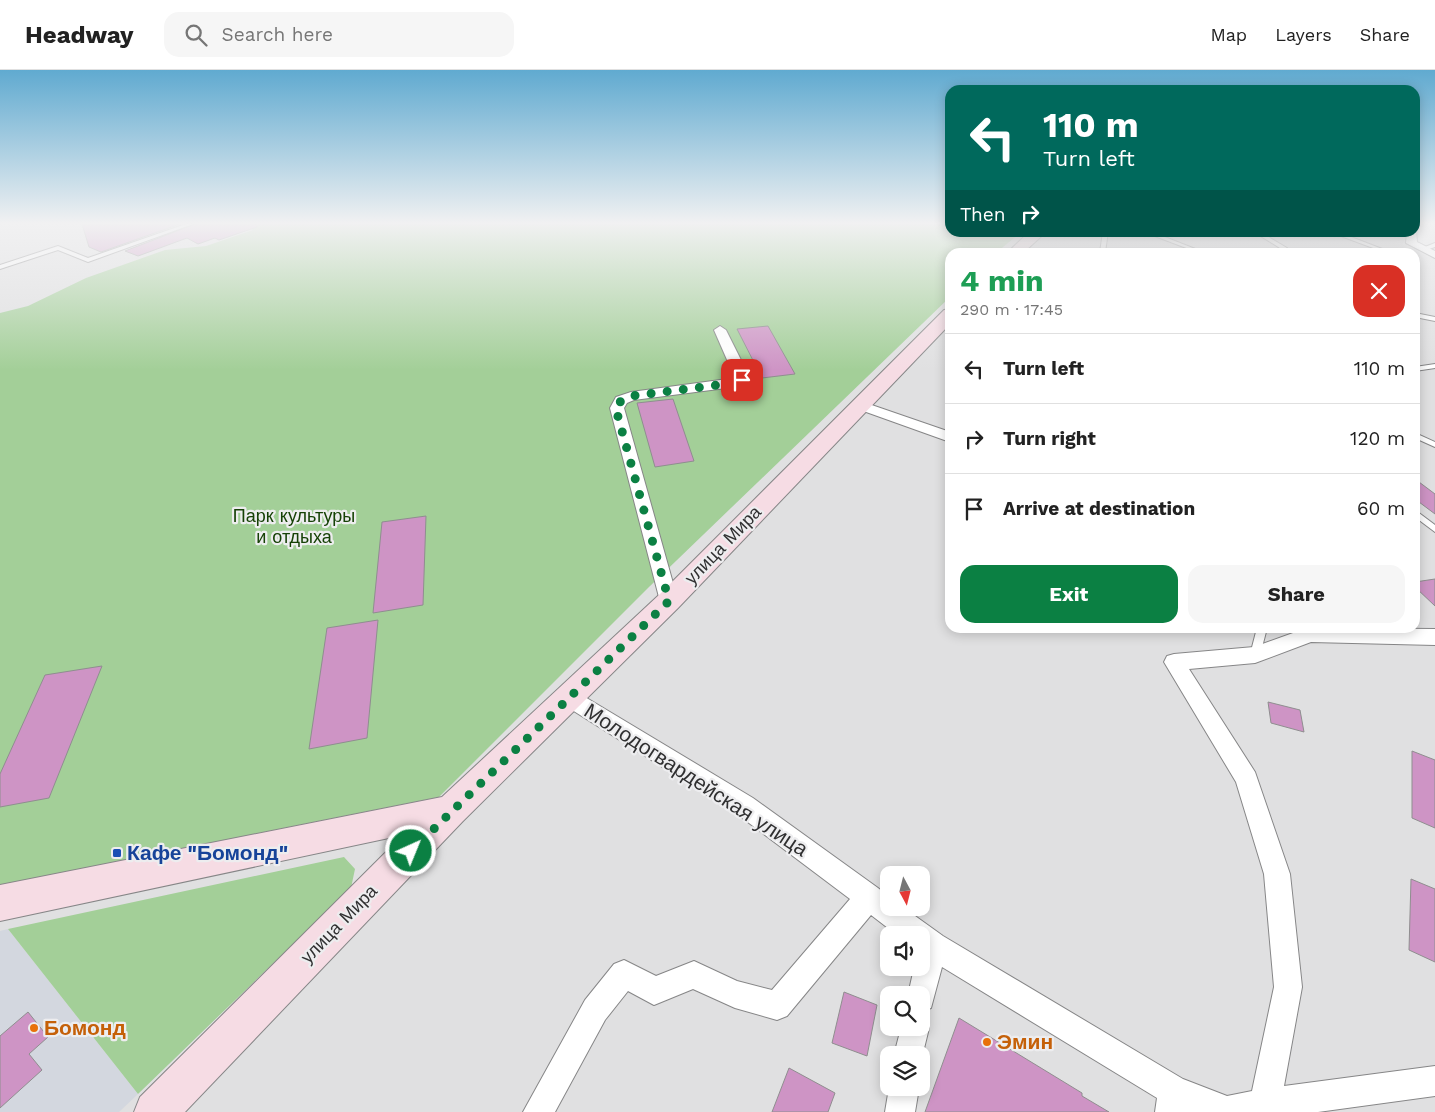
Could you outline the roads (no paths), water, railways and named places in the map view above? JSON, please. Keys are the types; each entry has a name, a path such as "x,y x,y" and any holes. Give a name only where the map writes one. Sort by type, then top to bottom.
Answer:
{"street":[{"name":"улица Мира","path":"155,1112 451,810 669,601 945,319"},
{"path":"669,601 617,408 621,400 631,396 734,383 742,380 741,374 720,330"},
{"path":"860,405 945,435"},
{"path":"1267,1108 1288,987 1278,874 1247,779 1174,662 1255,655 1310,634 1325,633"},
{"path":"1382,633 1435,637"},
{"name":"Молодогвардейская улица","path":"568,697 745,806 907,926"},
{"path":"0,903 451,810"},
{"path":"538,1112 595,1010 624,974 654,991 694,976 735,994 777,1006 869,897"},
{"name":"Молодогвардейская улица","path":"930,943 1172,1102 1227,1111 1267,1108 1435,1081"},
{"path":"900,1112 903,1096"}],"lane":[{"path":"1420,316 1435,319"},
{"path":"1420,369 1435,366"},
{"path":"1420,438 1435,445"},
{"path":"1420,517 1435,528"},
{"path":"1255,655 1261,633"}],"place":[{"name":"Кафе \"Бомонд\"","path":"117,853"},
{"name":"Бомонд","path":"34,1028"},
{"name":"Эмин","path":"987,1042"}],"park label":[{"name":"Парк культуры и отдыха","path":"294,526"}]}
